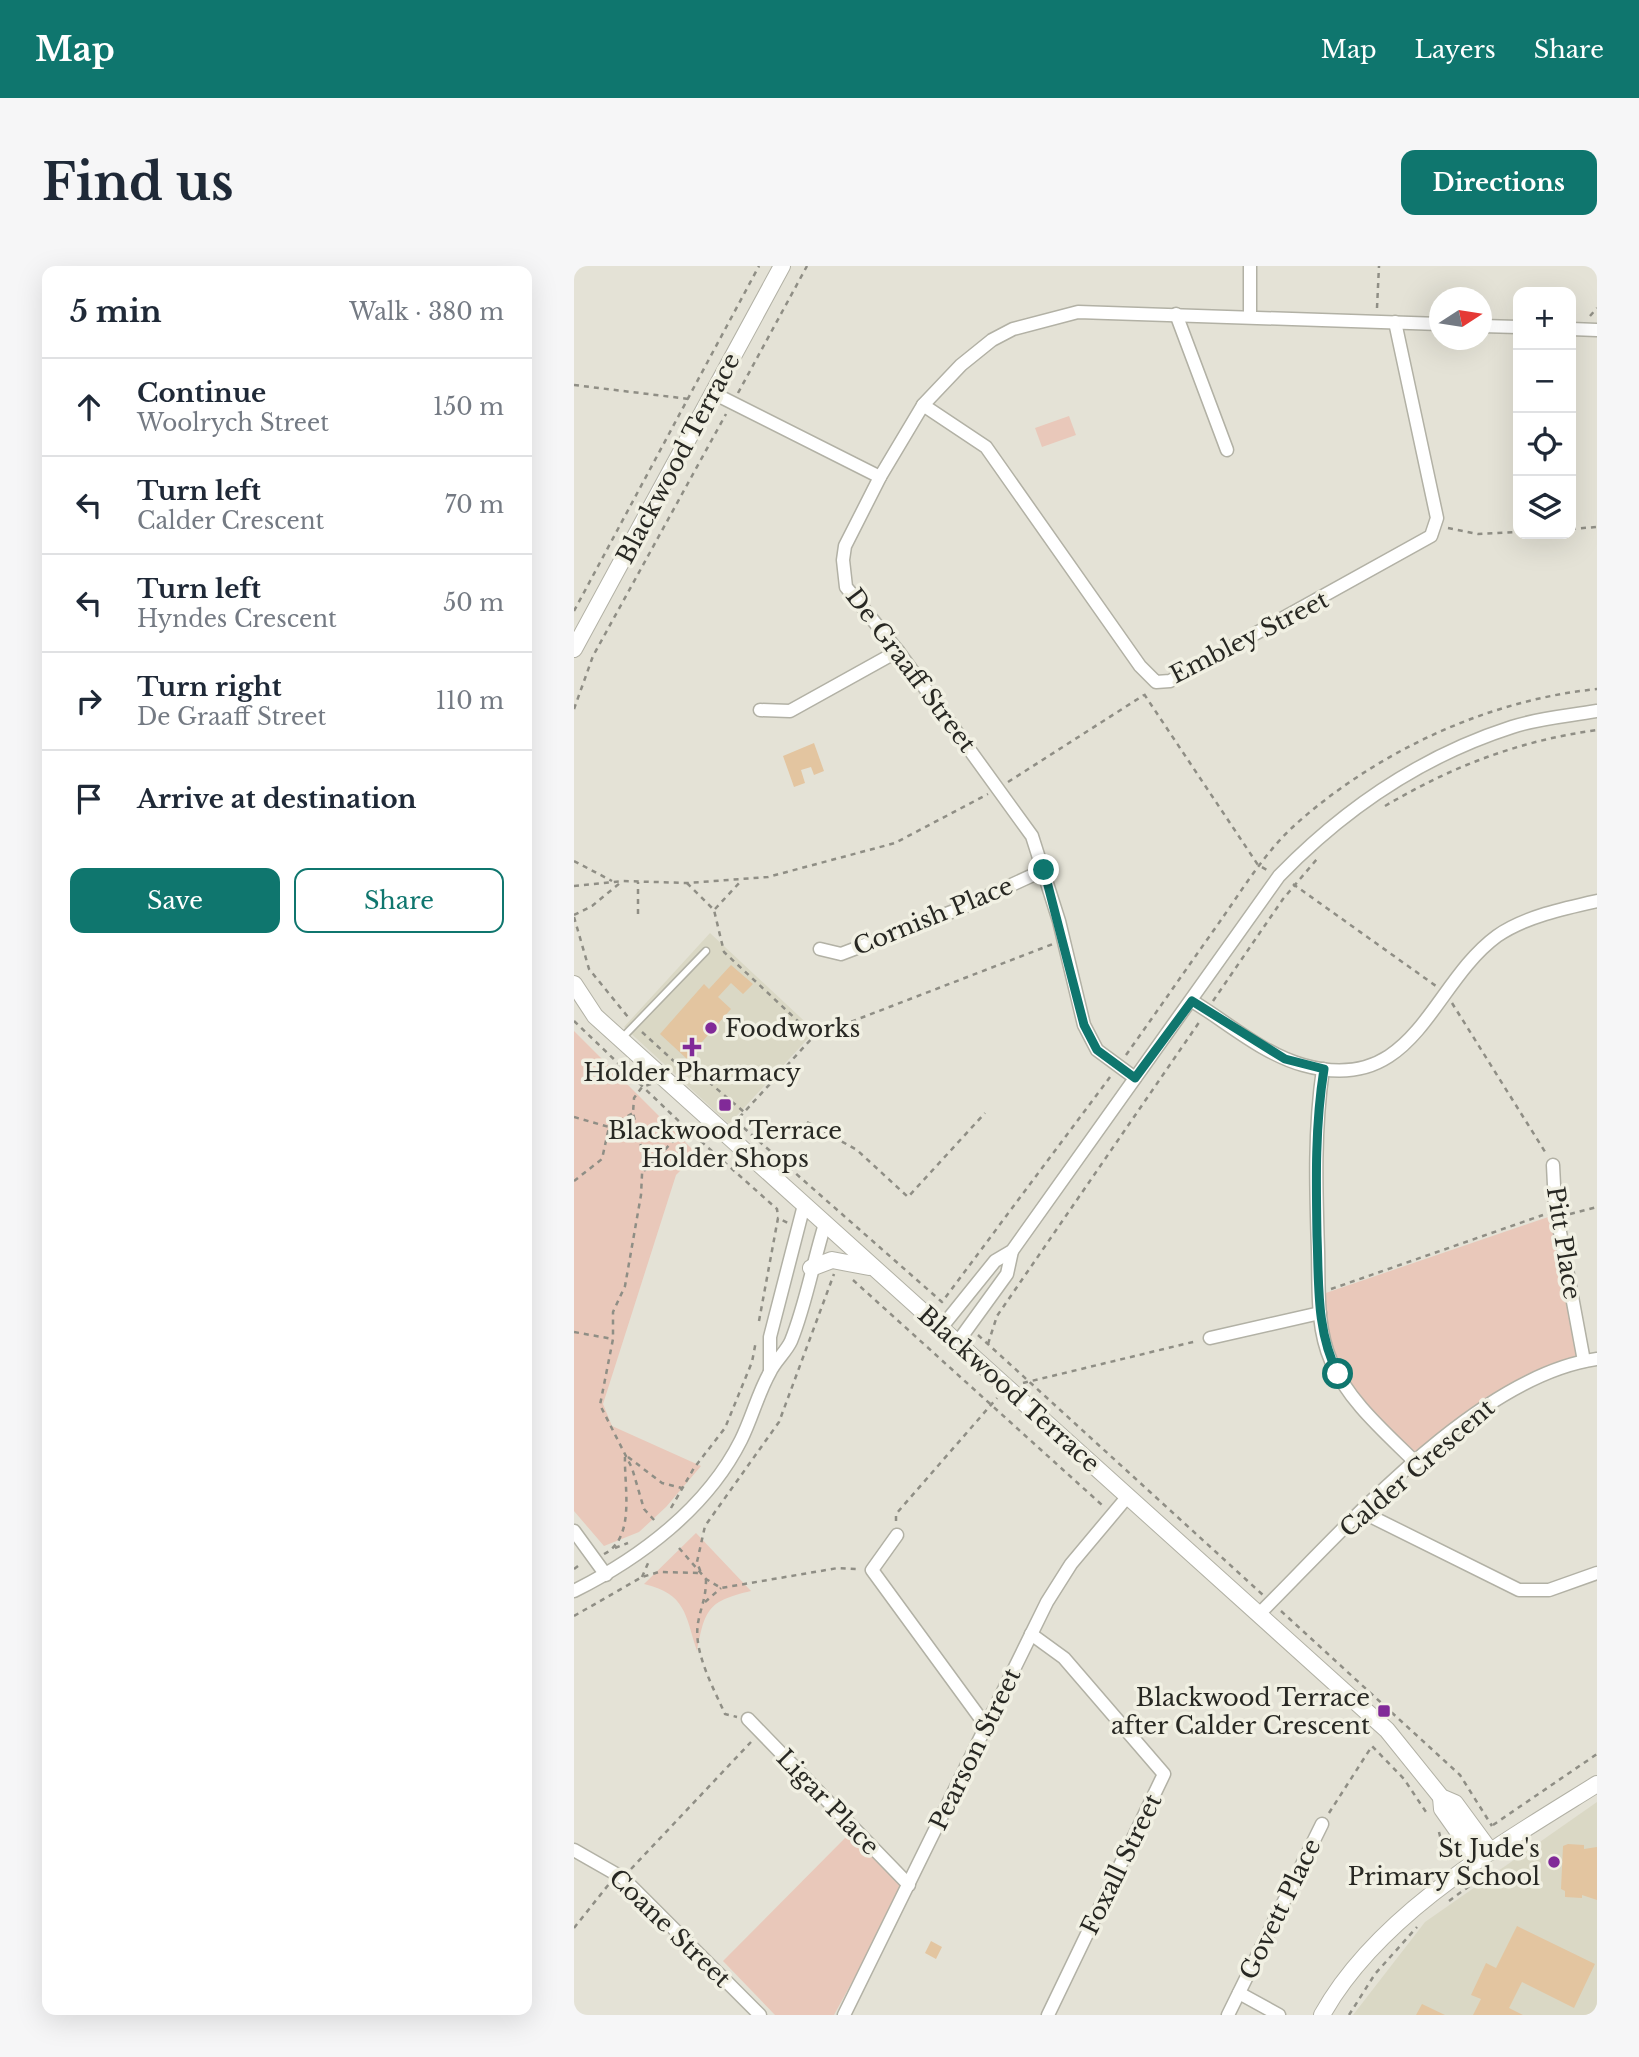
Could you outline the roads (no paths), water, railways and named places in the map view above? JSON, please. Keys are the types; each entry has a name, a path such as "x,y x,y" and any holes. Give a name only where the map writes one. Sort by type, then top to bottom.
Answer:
{"street":[{"name":"Blackwood Terrace","path":"574,649 782,266"},
{"path":"1250,266 1250,317"},
{"name":"De Graaff Street","path":"1135,1078 1097,1050 1084,1025 1064,940 1032,836 1000,788 898,651 846,587 843,574 845,545 880,477 923,405 961,365 992,340 1013,329 1077,312 1429,324"},
{"path":"1176,314 1227,450"},
{"name":"Embley Street","path":"923,405 986,447 1140,666 1156,682 1170,681 1432,536 1437,518 1395,322"},
{"path":"1492,326 1513,327"},
{"path":"1576,329 1597,330"},
{"path":"713,393 880,477"},
{"path":"760,710 790,711 898,651"},
{"path":"957,1343 1007,1274 1012,1251 1279,876 1310,844 1372,793 1448,751 1515,726 1597,711"},
{"name":"Cornish Place","path":"820,949 841,954 959,909 1044,870"},
{"path":"1192,1001 1285,1059 1324,1069 1355,1068 1400,1049 1415,1036 1472,959 1497,936 1555,912 1597,901"},
{"name":"Blackwood Terrace","path":"574,984 595,1016 621,1040 1128,1496 1265,1608 1387,1730 1441,1797 1455,1803 1487,1861"},
{"path":"1324,1069 1316,1118 1315,1161 1320,1313 1330,1360 1358,1405 1416,1463"},
{"name":"Pitt Place","path":"1553,1165 1557,1214 1590,1360"},
{"path":"770,1371 770,1337 804,1205"},
{"path":"574,1591 606,1575 653,1542 714,1482 741,1441 770,1371 790,1343 825,1224"},
{"path":"941,1328 995,1261 1012,1251"},
{"path":"811,1268 829,1261 848,1261 875,1269"},
{"path":"1210,1338 1320,1313"},
{"name":"Calder Crescent","path":"1265,1608 1362,1512 1466,1420 1510,1390 1590,1360"},
{"name":"Pearson Street","path":"844,2015 1031,1634 1071,1564 1128,1496"},
{"path":"1362,1512 1519,1590 1549,1590 1597,1573"},
{"path":"574,1531 606,1575"},
{"path":"897,1535 872,1570 986,1726"},
{"name":"Foxall Street","path":"1031,1634 1063,1658 1164,1774 1048,2015"},
{"name":"Ligar Place","path":"748,1719 909,1885"},
{"path":"1322,2015 1334,1994 1378,1941 1597,1784"},
{"name":"Govett Place","path":"1228,2015 1322,1824"},
{"name":"Coane Street","path":"574,1850 620,1875 760,2015"},
{"name":"Govett Place","path":"1239,1993 1279,2015"}],"lane":[{"path":"621,1040 706,951"}],"place":[{"name":"Foodworks","path":"711,1028"},
{"name":"Holder Pharmacy","path":"692,1047"},
{"name":"Blackwood Terrace Holder Shops","path":"725,1105"},
{"name":"Blackwood Terrace after Calder Crescent","path":"1384,1711"},
{"name":"St Jude's Primary School","path":"1554,1862"}]}
